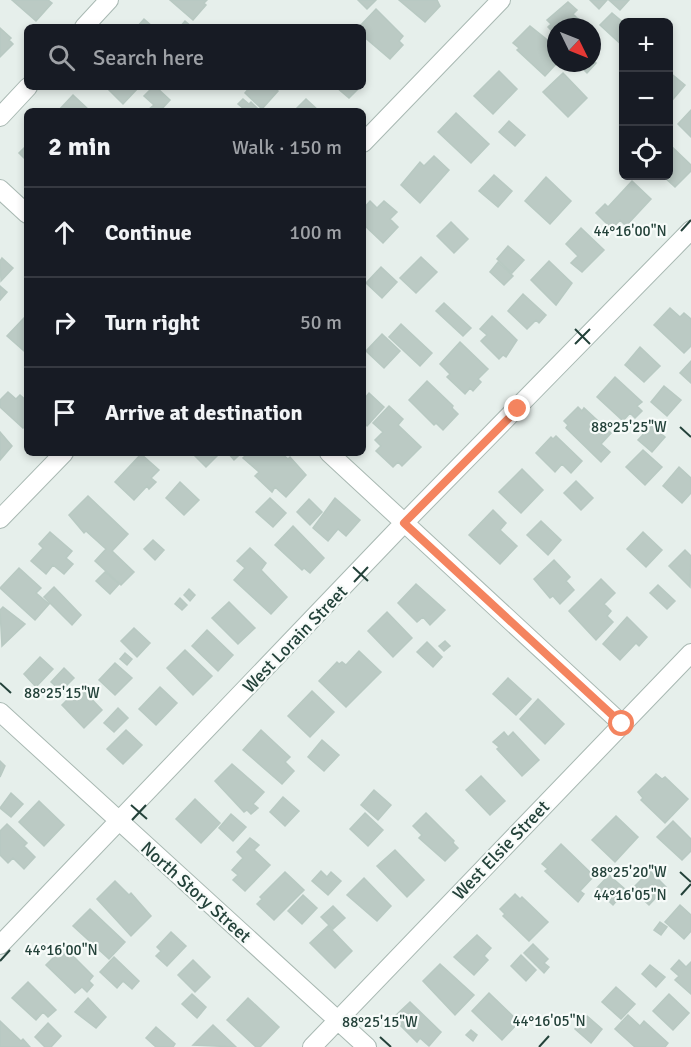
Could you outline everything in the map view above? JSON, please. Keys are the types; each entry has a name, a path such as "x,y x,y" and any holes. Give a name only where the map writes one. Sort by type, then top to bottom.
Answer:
{"street":[{"path":"87,24 109,0"},
{"path":"366,140 501,0"},
{"path":"0,117 25,90"},
{"path":"0,189 24,211"},
{"name":"West Lorain Street","path":"0,945 404,523 691,230"},
{"path":"0,519 61,456"},
{"path":"332,456 622,724"},
{"name":"West Elsie Street","path":"312,1047 691,653"},
{"name":"North Story Street","path":"0,712 366,1047"}],"building":[{"path":"12,0 48,0 52,3 36,21"},
{"path":"170,0 207,0 204,3 206,5 193,20"},
{"path":"358,0 376,0 367,9"},
{"path":"399,0 437,0 440,6 425,22"},
{"path":"590,0 607,0 599,9"},
{"path":"609,0 629,0 620,10"},
{"path":"568,2 577,10 573,14 577,18 549,18"},
{"path":"376,9 403,36 399,41 403,45 390,59 366,39 366,24 362,24"},
{"path":"612,13 619,19 619,42 601,26"},
{"path":"144,19 150,24 140,24"},
{"path":"530,26 547,40 549,72 545,76 517,50 519,48 513,43"},
{"path":"0,28 11,38 9,40 13,44 0,57"},
{"path":"499,71 517,89 493,114 474,96"},
{"path":"563,73 587,98 568,117 543,92"},
{"path":"673,75 685,85 673,99"},
{"path":"109,90 136,90 123,104"},
{"path":"150,90 159,90 170,100 163,108 150,108 154,105 144,96"},
{"path":"248,90 278,91 263,108 245,93"},
{"path":"340,90 357,90 349,98"},
{"path":"73,95 87,108 61,108"},
{"path":"243,99 249,104 251,102 257,108 243,108 238,104"},
{"path":"306,99 316,108 297,108"},
{"path":"691,110 691,137 678,124"},
{"path":"456,113 489,144 471,163 438,132"},
{"path":"509,121 525,135 515,146 499,132"},
{"path":"24,148 24,158 19,153"},
{"path":"673,148 691,165 691,171 675,187 667,180 673,180"},
{"path":"434,156 449,170 420,203 401,185 420,162 424,166"},
{"path":"494,175 512,191 498,207 479,191"},
{"path":"546,177 571,201 550,224 525,201"},
{"path":"632,181 651,199 626,226 620,220 612,229 596,213 605,204 608,207"},
{"path":"370,201 377,208 384,201 397,212 390,219 398,227 383,243 366,227 366,206"},
{"path":"451,222 468,239 454,253 437,236"},
{"path":"581,228 604,250 582,272 571,263 578,256 566,244"},
{"path":"508,246 524,260 512,273 497,259"},
{"path":"421,257 437,272 416,293 400,278"},
{"path":"2,258 13,268 1,281 0,261"},
{"path":"549,261 572,283 556,305 531,280"},
{"path":"498,262 513,276 504,285 490,272"},
{"path":"381,267 397,282 382,298 366,283"},
{"path":"0,286 7,292 0,300"},
{"path":"523,294 546,315 539,323 536,320 527,329 508,311"},
{"path":"444,303 471,328 463,336 436,311"},
{"path":"670,308 680,317 684,313 691,319 691,346 684,353 654,325"},
{"path":"492,316 517,340 506,357 503,355 499,359 481,341 487,335 480,329"},
{"path":"24,318 24,351 7,336"},
{"path":"401,324 432,353 420,366 389,337"},
{"path":"382,334 400,351 384,368 366,351"},
{"path":"460,342 488,369 478,379 481,382 473,391 470,388 465,394 447,377 450,374 440,364"},
{"path":"640,347 660,366 644,382 625,365"},
{"path":"691,361 691,383 680,373"},
{"path":"615,377 642,402 637,406 642,411 635,418 630,413 623,421 597,397"},
{"path":"427,381 453,406 452,408 458,414 443,430 436,423 434,425 409,400"},
{"path":"664,386 681,400 667,416 651,402"},
{"path":"8,392 16,399 20,395 24,398 24,427 0,407 0,400"},
{"path":"369,393 384,407 367,426 366,425 366,397"},
{"path":"389,406 403,419 398,425 421,447 402,466 398,462 393,467 376,451 381,446 375,440 383,432 373,423"},
{"path":"578,407 582,411 584,408 611,433 601,444 610,452 601,462 566,428 568,425 564,421"},
{"path":"652,425 665,437 652,452 638,440"},
{"path":"0,432 12,446 0,460"},
{"path":"556,436 582,461 571,473 562,464 555,472 536,453 551,437 553,439"},
{"path":"643,450 662,467 645,485 626,467"},
{"path":"139,456 143,456 159,470 151,478 156,482 149,489 147,486 134,500 115,482"},
{"path":"195,456 217,456 206,467"},
{"path":"245,456 284,456 288,459 290,457 306,475 286,497 275,487 272,492 255,476 259,472 243,458"},
{"path":"679,467 691,478 691,493 682,503 663,486"},
{"path":"522,469 543,490 521,513 499,492"},
{"path":"576,481 593,498 581,510 564,493"},
{"path":"180,482 199,500 184,515 166,498"},
{"path":"88,496 128,534 112,551 134,572 121,585 95,561 106,549 86,531 84,533 69,515"},
{"path":"270,498 286,513 273,527 256,512"},
{"path":"335,498 360,520 346,536 338,529 328,541 313,528"},
{"path":"309,499 322,512 310,525 297,512"},
{"path":"493,510 506,523 500,530 517,546 500,564 469,535"},
{"path":"541,521 561,540 548,555 527,535"},
{"path":"293,526 324,558 310,573 304,568 302,570 275,545"},
{"path":"50,532 72,551 66,558 73,564 64,574 53,565 46,574 31,561 43,548 39,544"},
{"path":"643,532 662,550 646,567 627,549"},
{"path":"153,540 164,550 155,560 144,549"},
{"path":"250,548 266,563 261,570 287,597 271,614 234,580 245,568 237,561"},
{"path":"685,550 691,556 690,587 669,566"},
{"path":"554,560 570,577 566,581 574,590 560,604 553,596 550,598 534,579"},
{"path":"19,568 41,588 36,593 49,604 35,620 0,588"},
{"path":"105,572 119,584 110,594 96,581"},
{"path":"601,579 615,593 604,604 611,611 607,616 613,622 596,640 569,611"},
{"path":"416,584 445,610 430,625 423,617 417,622 398,603"},
{"path":"658,585 675,601 667,609 650,593"},
{"path":"54,587 81,615 72,625 44,597"},
{"path":"189,589 195,595 190,601 184,595"},
{"path":"180,598 187,605 182,610 175,604"},
{"path":"229,602 255,628 238,644 212,618"},
{"path":"3,607 25,624 2,646 0,610"},
{"path":"387,612 412,638 393,657 368,631"},
{"path":"627,617 647,637 639,646 636,643 620,660 603,644"},
{"path":"134,628 150,643 137,657 121,641"},
{"path":"207,630 233,655 218,671 192,646"},
{"path":"445,641 450,646 444,651 439,646"},
{"path":"427,642 442,657 433,667 417,652"},
{"path":"185,650 212,676 193,695 167,668"},
{"path":"359,651 381,672 346,707 319,681 337,662 346,665"},
{"path":"125,653 132,659 127,665 120,659"},
{"path":"40,657 53,669 36,687 24,674"},
{"path":"115,663 132,678 115,695 99,680"},
{"path":"64,668 74,678 61,691 51,682"},
{"path":"508,678 531,699 516,715 493,694"},
{"path":"80,687 102,710 84,728 62,705"},
{"path":"160,687 177,703 156,725 139,709"},
{"path":"312,691 334,712 310,737 288,716"},
{"path":"538,699 564,724 545,744 520,719"},
{"path":"118,708 128,718 114,732 104,723"},
{"path":"126,730 142,745 123,764 107,749"},
{"path":"261,730 290,757 285,762 294,771 282,784 243,750"},
{"path":"504,732 508,737 513,732 539,760 522,776 493,742"},
{"path":"322,740 339,755 324,771 308,757"},
{"path":"0,761 5,766 0,777"},
{"path":"232,764 264,792 253,804 258,808 251,814 247,810 244,812 215,781"},
{"path":"656,774 662,779 665,777 688,799 665,823 641,800 643,798 638,792"},
{"path":"481,776 505,801 490,815 466,790"},
{"path":"374,790 391,805 378,820 361,805"},
{"path":"11,793 23,804 11,817 0,808"},
{"path":"283,797 299,811 285,826 270,812"},
{"path":"195,799 220,823 201,843 176,819"},
{"path":"39,801 64,825 44,846 19,822"},
{"path":"365,813 383,830 368,846 350,829"},
{"path":"426,813 458,848 445,861 419,838 422,835 413,826"},
{"path":"231,814 246,827 233,841 219,828"},
{"path":"616,816 638,837 615,862 592,840"},
{"path":"673,821 691,839 691,851 682,860 657,837"},
{"path":"7,824 27,843 24,846 35,857 24,869 13,858 8,863 0,855 0,831"},
{"path":"250,838 259,845 254,850 270,865 245,891 233,880 238,875 232,870 243,858 237,852"},
{"path":"561,844 594,876 580,891 584,894 578,902 545,871 548,869 542,864"},
{"path":"395,850 424,880 407,897 377,866"},
{"path":"321,871 327,877 331,872 341,881 328,895 312,881"},
{"path":"650,871 666,887 649,905 632,889"},
{"path":"285,872 304,890 274,920 257,904 262,899 260,897"},
{"path":"609,875 626,890 613,905 596,889"},
{"path":"364,878 391,906 377,921 347,895"},
{"path":"115,881 129,895 131,893 151,916 131,936 97,899"},
{"path":"515,894 520,899 522,897 548,922 529,941 503,916 505,914 500,909"},
{"path":"303,895 317,908 302,924 288,911"},
{"path":"680,905 691,915 691,931 684,939 665,922"},
{"path":"333,906 345,918 333,929 321,917"},
{"path":"90,909 125,942 109,959 73,926"},
{"path":"660,922 667,927 661,935 654,930"},
{"path":"328,926 352,951 335,968 310,943"},
{"path":"171,932 186,946 167,966 156,956 161,951 157,947"},
{"path":"477,935 491,948 484,956 488,960 474,975 454,957"},
{"path":"533,944 548,959 544,963 549,967 544,973 524,953"},
{"path":"64,947 93,976 89,981 93,985 87,992 82,987 75,993 46,965"},
{"path":"521,955 536,970 526,981 511,966"},
{"path":"114,957 139,981 132,989 123,981 117,988 100,972"},
{"path":"193,960 210,977 195,992 178,975"},
{"path":"679,960 686,967 691,962 691,994 675,980 679,976 671,969"},
{"path":"440,964 474,995 455,1015 423,981"},
{"path":"650,965 665,977 656,987 642,974"},
{"path":"28,982 56,1010 48,1017 43,1012 36,1020 12,998"},
{"path":"616,987 635,1004 621,1019 602,1002"},
{"path":"489,993 519,1022 502,1040 472,1011"},
{"path":"192,994 206,1007 197,1018 182,1004"},
{"path":"669,994 689,1013 673,1030 653,1011"},
{"path":"88,998 106,1017 96,1028 75,1012"},
{"path":"248,998 279,1027 260,1047 256,1047 227,1020"},
{"path":"410,1002 441,1032 429,1046 420,1038 417,1042 393,1018"},
{"path":"628,1015 640,1026 644,1021 668,1043 665,1047 635,1047 615,1029"},
{"path":"587,1016 602,1029 591,1043 575,1029"},
{"path":"0,1021 21,1041 23,1039 30,1047 0,1047"},
{"path":"48,1023 61,1036 51,1047 45,1047 35,1037"},
{"path":"213,1025 236,1047 193,1045"},
{"path":"156,1027 175,1044 173,1047 156,1047 146,1038"},
{"path":"471,1030 477,1035 473,1041 466,1035"}],"route":[{"path":"518,409 404,523 622,724"}]}
